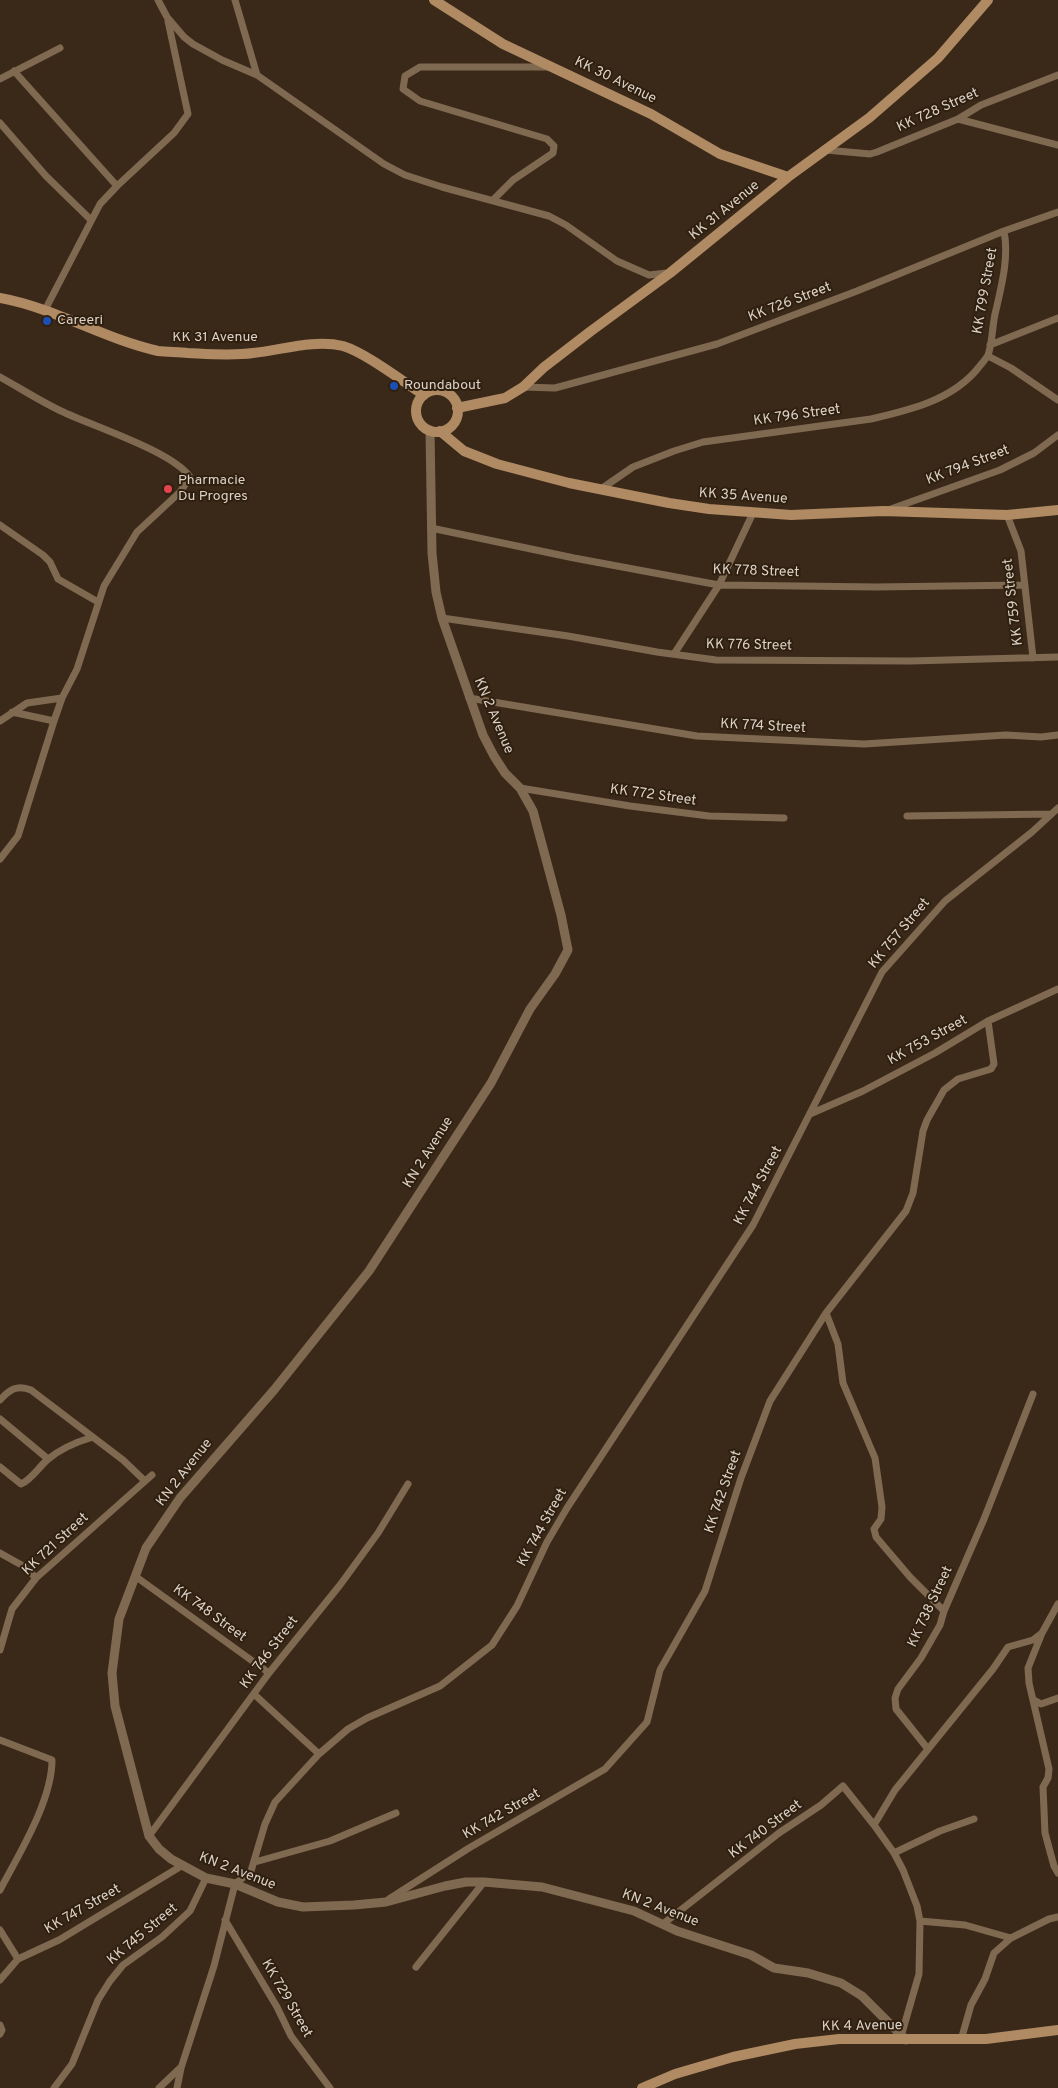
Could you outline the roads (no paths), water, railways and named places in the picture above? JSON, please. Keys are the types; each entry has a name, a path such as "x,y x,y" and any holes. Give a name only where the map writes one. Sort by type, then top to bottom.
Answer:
{"main road":[{"name":"KK 30 Avenue","path":"434,0 503,44 651,114 720,154 788,177"},
{"name":"KK 31 Avenue","path":"457,408 505,398 523,387 543,368 591,330 670,273 788,177 869,118 938,58 988,0"},
{"name":"KK 31 Avenue","path":"0,298 45,310 159,351 251,354 311,345 330,344 342,346 363,355 424,394"},
{"path":"434,390 444,391 453,398 457,408 454,423 435,430 421,423 417,414 418,403 424,394 434,390"},
{"name":"KK 35 Avenue","path":"435,430 458,447 482,459 569,483 669,503 753,513 791,514 883,511 1007,515 1058,510"},
{"name":"KK 4 Avenue","path":"642,2088 675,2074 733,2057 795,2044 839,2039 904,2037 961,2040 986,2039 1058,2030"}],"street":[{"path":"158,0 167,17 184,37 193,44 222,60 257,75 398,172 442,187 549,216 566,224 617,261 646,274 670,273"},
{"path":"235,0 257,75"},
{"path":"45,310 100,204 174,133 188,114 167,17"},
{"path":"0,79 60,48"},
{"path":"493,200 513,180 553,153 554,146 547,139 420,101 403,90 405,76 420,67 555,67"},
{"path":"14,71 117,186"},
{"name":"KK 728 Street","path":"826,150 870,154 958,119 981,105 1058,75"},
{"path":"958,119 1058,145"},
{"path":"0,123 46,176 91,220"},
{"name":"KK 726 Street","path":"523,387 555,388 717,344 857,291 1004,231 1058,212"},
{"name":"KK 799 Street","path":"988,356 992,322 1001,291 1007,246 1004,231"},
{"path":"990,345 1058,318"},
{"path":"988,356 1011,368 1058,400"},
{"name":"KK 796 Street","path":"601,489 632,467 674,450 703,442 871,419 897,413 929,402 959,387 988,356"},
{"path":"0,377 60,411 135,442 173,461 186,471 190,477 180,492 137,532 104,586 77,669 62,698 54,721 18,836 0,859"},
{"name":"KN 2 Avenue","path":"435,430 431,528 436,592 442,618 469,698 494,756 505,773 520,788 533,811 561,914 568,950 555,974 530,1009 491,1082 369,1271 274,1390 180,1498 146,1548 119,1619 112,1673 115,1706 149,1836 165,1854 206,1878 235,1884 278,1902 302,1907 386,1902 445,1886 466,1882 484,1882 542,1887 634,1911 677,1931 751,1955 774,1968 808,1973 841,1983 862,1996 904,2037"},
{"name":"KK 794 Street","path":"883,511 1000,470 1034,452 1058,435"},
{"path":"674,654 719,585 753,513"},
{"name":"KK 759 Street","path":"1007,515 1021,551 1033,658"},
{"path":"0,525 44,555 50,562 58,579 98,602"},
{"name":"KK 778 Street","path":"431,528 574,558 719,585 1025,586"},
{"name":"KK 776 Street","path":"442,618 716,660 910,661 1058,657"},
{"path":"0,722 27,702 62,698"},
{"name":"KK 774 Street","path":"469,698 696,736 742,739 864,744 1006,735 1058,736"},
{"path":"12,712 54,721"},
{"name":"KK 772 Street","path":"520,788 708,816 784,818"},
{"name":"KK 757 Street","path":"809,1114 882,972 945,901 1058,808"},
{"path":"907,816 1051,814"},
{"name":"KK 753 Street","path":"809,1114 863,1091 934,1053 988,1021 1058,989"},
{"name":"KK 742 Street","path":"386,1902 469,1848 605,1769 647,1722 660,1670 705,1591 741,1478 770,1401 826,1313 906,1211 913,1193 923,1131 944,1090 958,1079 991,1069 994,1064 988,1021"},
{"name":"KK 744 Street","path":"235,1884 251,1871 265,1824 275,1802 318,1754 348,1729 367,1718 440,1686 492,1646 517,1606 547,1542 567,1508 753,1225 809,1114"},
{"path":"826,1313 838,1344 842,1382 875,1458 882,1507 881,1519 874,1529 876,1537 910,1577 944,1612"},
{"path":"0,1400 14,1388 25,1387 31,1390 123,1460 145,1481"},
{"name":"KK 738 Street","path":"928,1749 896,1709 895,1698 898,1689 921,1658 940,1625 984,1519 1032,1394"},
{"path":"0,1419 48,1459"},
{"path":"0,1467 21,1484 48,1459 75,1442 93,1437"},
{"name":"KK 721 Street","path":"0,1650 12,1609 36,1578 152,1475"},
{"name":"KK 746 Street","path":"149,1836 270,1673 340,1585 378,1533 408,1484"},
{"path":"0,1553 25,1567 36,1578"},
{"name":"KK 748 Street","path":"135,1576 270,1673"},
{"path":"1058,1604 1042,1633 1028,1668 1029,1683 1050,1773 1043,1787 1045,1833 1054,1866 1058,1873"},
{"path":"904,2037 919,1974 920,1921 914,1897 903,1870 894,1853 874,1825 895,1790 1008,1647 1033,1640 1042,1633"},
{"path":"255,1695 318,1754"},
{"path":"1034,1700 1041,1704 1058,1698"},
{"path":"0,1740 52,1760 51,1777 46,1795 0,1890"},
{"name":"KK 740 Street","path":"662,1924 779,1833 821,1805 844,1786 874,1825"},
{"path":"255,1862 330,1841 396,1813"},
{"path":"894,1853 940,1831 974,1819"},
{"name":"KK 747 Street","path":"0,1980 18,1959 59,1940 183,1865"},
{"name":"KK 745 Street","path":"54,2088 72,2064 98,2000 110,1980 123,1965 162,1937 190,1911 206,1878"},
{"path":"416,1968 484,1882"},
{"path":"177,2088 180,2068 214,1966 235,1884"},
{"path":"961,2040 971,2005 985,1979 994,1953 1011,1938 1049,1919 1058,1917"},
{"name":"KK 729 Street","path":"225,1920 277,2007 291,2036 330,2088"},
{"path":"920,1921 965,1925 1011,1938"},
{"path":"0,1930 18,1959"},
{"path":"0,2025 2,2030 0,2034"},
{"path":"159,2088 180,2068"}],"place":[{"name":"Careeri","path":"47,321"},
{"name":"Roundabout","path":"394,386"},
{"name":"Pharmacie Du Progres","path":"168,489"}]}
